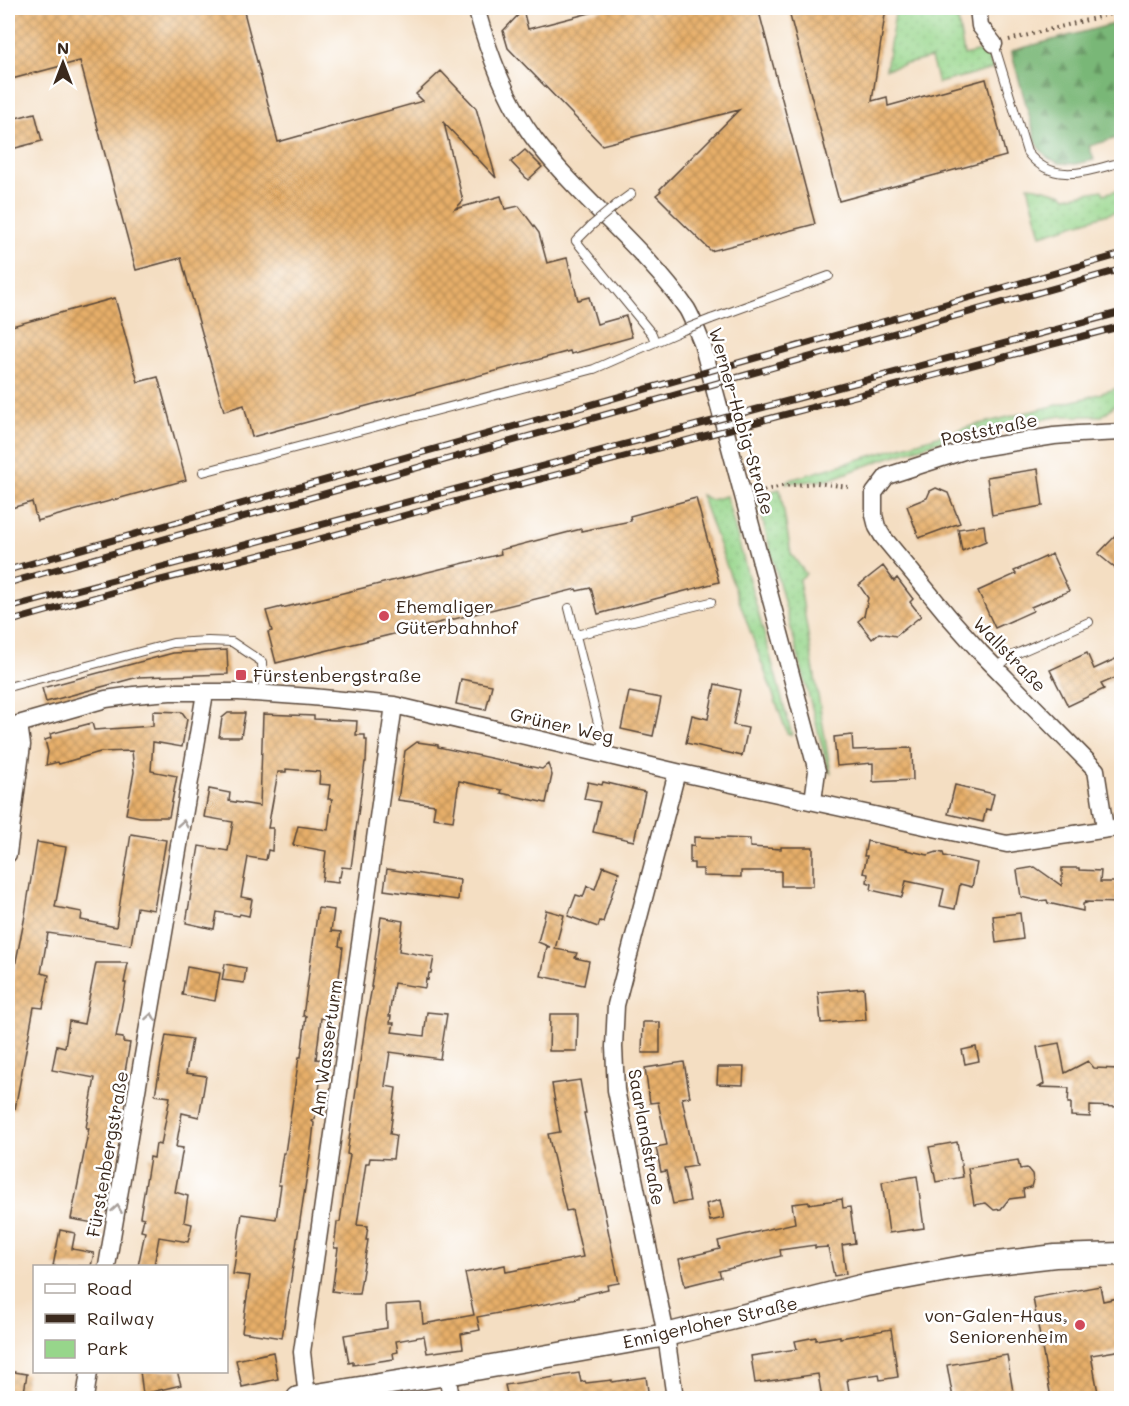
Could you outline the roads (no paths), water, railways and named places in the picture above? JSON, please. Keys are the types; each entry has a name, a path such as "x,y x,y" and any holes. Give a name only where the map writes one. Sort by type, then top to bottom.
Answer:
{"main road":[{"name":"Ennigerloher Straße","path":"303,1398 666,1335 861,1286 963,1267 1055,1256 1122,1254"}],"street":[{"name":"Werner-Habig-Straße","path":"476,8 495,66 512,104 535,139 562,172 664,279 688,312 702,342 817,771 813,801"},
{"path":"978,8 980,26 994,44"},
{"name":"Poststraße","path":"874,493 887,476 967,450 1054,436 1122,432"},
{"name":"Wallstraße","path":"874,493 874,515 883,537 949,617 996,669 1096,770 1113,828"},
{"name":"Grüner Weg","path":"13,726 106,699 152,693 263,693 394,705 676,772 1007,844 1113,828"},
{"name":"Fürstenbergstraße","path":"107,1265 205,693"},
{"name":"Am Wasserturm","path":"303,1398 302,1352 394,705"},
{"path":"8,854 22,745 13,726"},
{"name":"Saarlandstraße","path":"675,1398 666,1335 616,1090 614,1047 616,1005 676,772"},
{"path":"84,1398 89,1373"},
{"path":"447,1374 451,1398"}],"lane":[{"path":"994,44 1027,152 1038,165 1052,171 1068,173 1122,162"},
{"path":"631,194 576,241 652,334 655,342"},
{"path":"203,472 594,369 683,330 829,276"},
{"path":"576,635 711,602"},
{"path":"569,608 603,743 600,754"},
{"path":"996,669 1009,657 1089,622"},
{"path":"8,687 173,643 208,641 232,642 262,662 263,693"}],"railway":[{"path":"8,570 1122,254"},
{"path":"8,583 1122,269"},
{"path":"8,608 1122,312"},
{"path":"8,622 121,590 276,551 464,499 1122,326"}],"place":[{"name":"Ehemaliger Güterbahnhof","path":"384,616"},
{"name":"Fürstenbergstraße","path":"241,675"},
{"name":"von-Galen-Haus, Seniorenheim","path":"1080,1325"}]}
